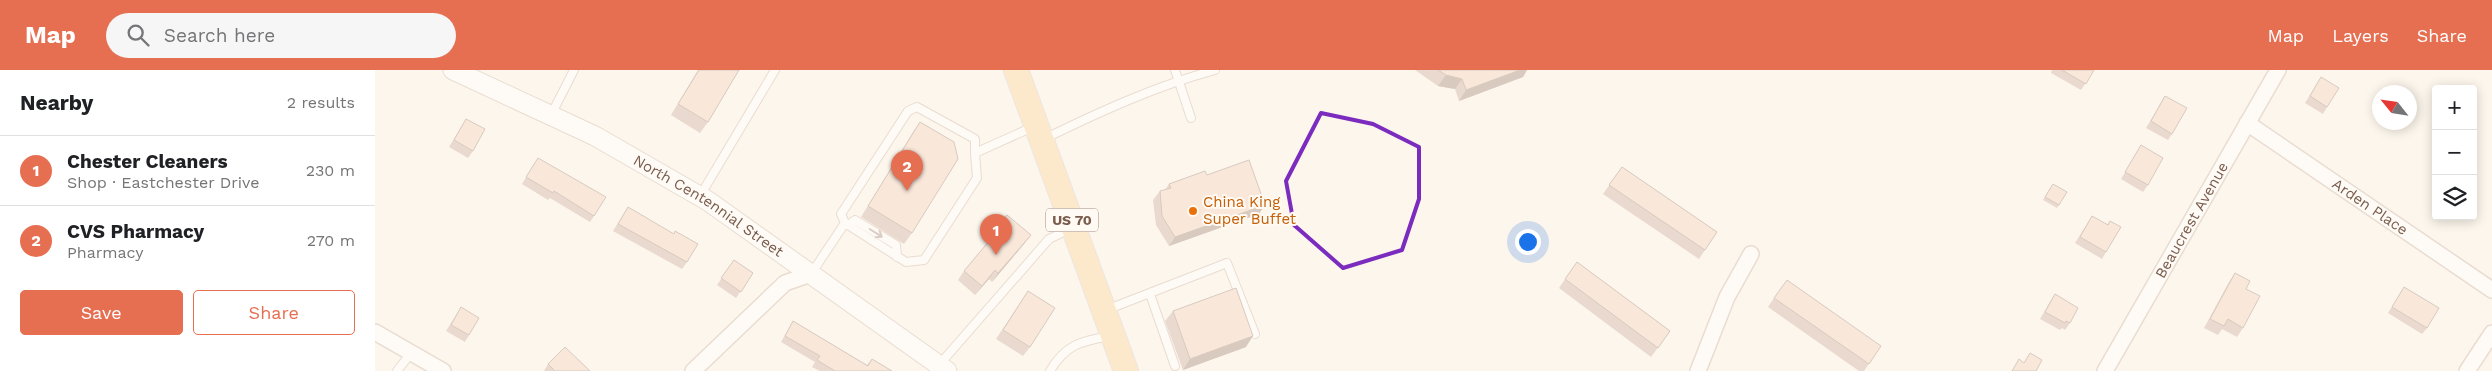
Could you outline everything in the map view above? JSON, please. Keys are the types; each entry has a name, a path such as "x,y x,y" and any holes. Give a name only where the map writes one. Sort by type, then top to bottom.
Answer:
{"main road":[{"name":"US 70","path":"1016,70 1126,371"}],"street":[{"name":"North Centennial Street","path":"453,70 595,136 700,196 943,368"},
{"name":"Beaucrest Avenue","path":"2105,371 2278,70"},
{"name":"Arden Place","path":"2247,123 2492,290"},
{"path":"1697,371 1727,297 1751,254"},
{"path":"693,371 785,283 811,274"},
{"path":"375,332 443,371"},
{"path":"2467,371 2492,333"}],"lane":[{"path":"551,115 574,70"},
{"path":"700,196 775,70"},
{"path":"1175,70 1191,118"},
{"path":"975,153 1086,118 1178,80 1215,70"},
{"path":"917,107 975,139 975,153 977,178 924,260 906,262 846,224 841,214 908,111 917,107"},
{"path":"811,274 846,224"},
{"path":"943,368 1049,239 1074,227"},
{"path":"1104,311 1227,263 1255,334"},
{"path":"1150,294 1175,366"},
{"path":"1050,371 1058,357 1079,342 1113,335"},
{"path":"397,371 411,352"}],"highlighted area":[{"path":"1321,113 1373,124 1419,147 1419,199 1402,250 1343,268 1294,225 1286,181"}],"building":[{"path":"699,70 739,70 708,122 678,104"},
{"path":"1438,70 1520,70 1466,90 1462,79 1446,75"},
{"path":"2062,70 2094,70 2086,84"},
{"path":"2321,77 2339,88 2327,107 2310,96"},
{"path":"2165,96 2187,108 2172,134 2151,121"},
{"path":"466,119 485,129 473,151 454,140"},
{"path":"920,122 954,142 958,159 912,233 868,206"},
{"path":"2141,145 2163,158 2148,185 2125,172"},
{"path":"538,158 606,197 594,216 554,191 553,193 526,177"},
{"path":"1249,160 1265,205 1175,237 1162,216 1160,191 1171,188 1169,184 1205,171 1207,175"},
{"path":"1622,167 1717,232 1705,250 1609,185"},
{"path":"2053,184 2067,192 2059,205 2045,197"},
{"path":"628,207 674,234 675,231 698,244 687,262 618,224"},
{"path":"1007,215 1031,235 998,273 995,270 982,286 964,271 1000,228 998,226"},
{"path":"2092,216 2108,225 2110,221 2121,227 2106,252 2080,237"},
{"path":"734,260 753,273 741,292 721,278"},
{"path":"1577,262 1670,331 1658,348 1565,279"},
{"path":"2235,273 2250,281 2246,289 2260,296 2243,328 2228,319 2224,326 2210,319"},
{"path":"1787,280 1881,346 1869,364 1774,298"},
{"path":"2404,287 2439,308 2427,328 2392,307"},
{"path":"1236,288 1253,336 1190,359 1173,311"},
{"path":"1028,291 1055,308 1030,347 1003,330"},
{"path":"2055,294 2078,308 2070,323 2066,321 2065,323 2045,312"},
{"path":"461,307 479,318 469,335 451,325"},
{"path":"793,321 868,366 872,359 892,371 835,371 817,360 820,356 785,336"},
{"path":"565,347 590,371 555,371 548,364"},
{"path":"2030,353 2042,360 2036,371 2012,371 2019,359 2024,363"}],"place":[{"name":"CVS Pharmacy","path":"907,191"},
{"name":"China King Super Buffet","path":"1193,211"},
{"name":"Chester Cleaners","path":"996,255"}]}
